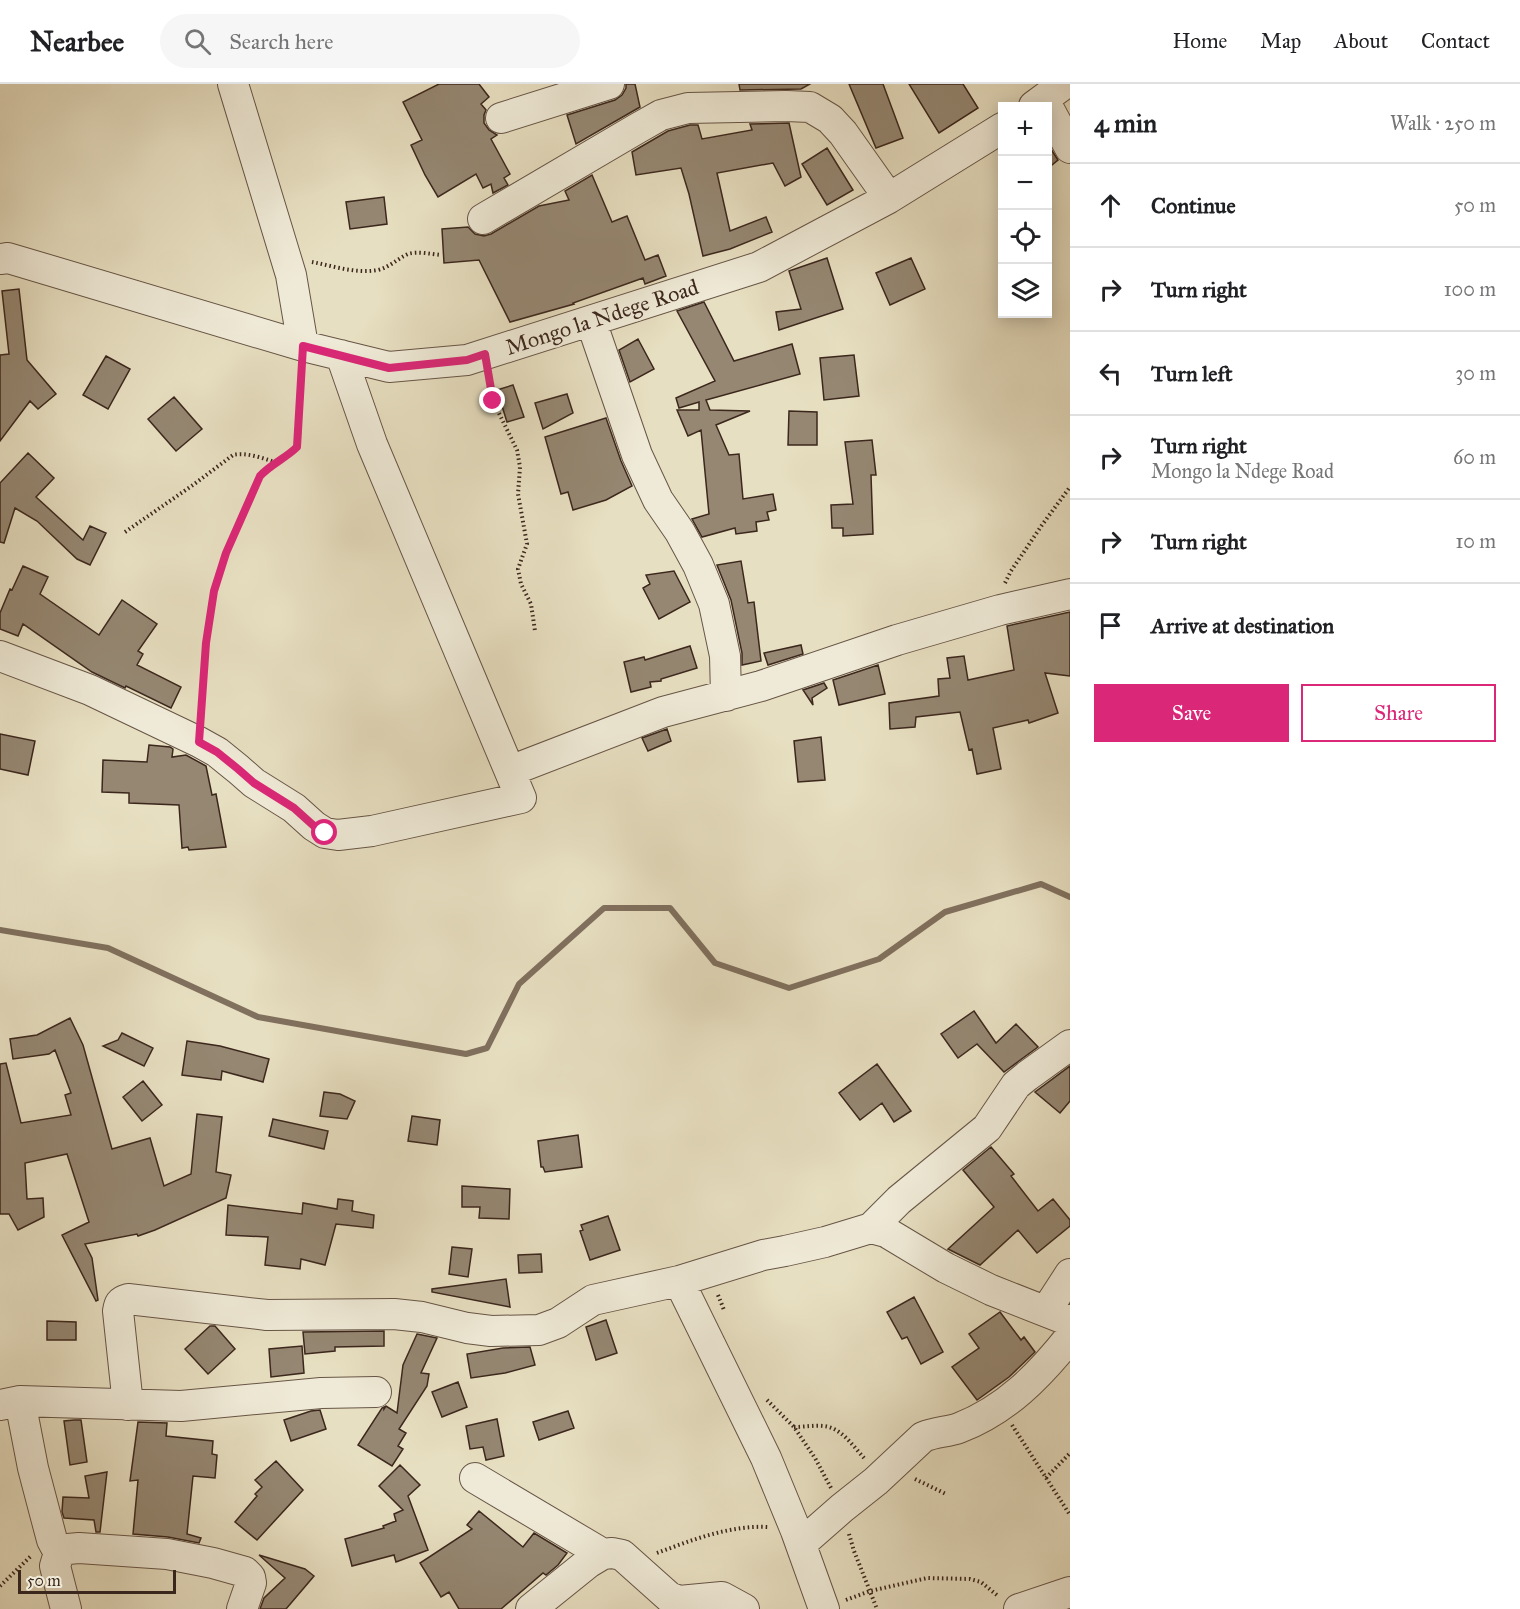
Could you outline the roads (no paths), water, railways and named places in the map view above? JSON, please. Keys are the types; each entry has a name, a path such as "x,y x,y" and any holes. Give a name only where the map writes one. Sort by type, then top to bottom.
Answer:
{"street":[{"path":"233,84 291,275 303,346"},
{"path":"501,118 609,84"},
{"path":"1048,97 1070,148"},
{"path":"483,219 638,128 662,115 687,108 810,107 830,119 843,133 889,198"},
{"name":"Mongo la Ndege Road","path":"0,259 8,258 19,261 303,346 389,368 467,360 759,267 889,198 998,130"},
{"path":"591,321 637,454 658,500 680,532 698,565 714,604 725,656 726,696"},
{"path":"0,656 90,690 199,742 217,752 254,783 294,808 325,833 338,836 372,831 521,798 372,444 341,355"},
{"path":"510,771 663,712 761,686 897,640 1000,610 1070,594"},
{"path":"128,1405 118,1311 119,1304 128,1299 267,1315 394,1314 422,1317 467,1328 491,1331 540,1330 558,1323 593,1300 679,1281 709,1273 736,1262 825,1242 871,1228 899,1200 987,1128 1016,1085 1070,1045"},
{"path":"871,1228 886,1232 946,1268 991,1290 1058,1316 1070,1274"},
{"path":"679,1281 766,1458 799,1538 824,1609"},
{"path":"799,1538 842,1508 888,1471 923,1437 956,1429 1000,1407 1036,1377 1070,1338"},
{"path":"66,1609 55,1566 56,1547 33,1468 10,1403 181,1406 321,1393 376,1392"},
{"path":"475,1478 616,1558 669,1597 679,1601 722,1597 744,1609"},
{"path":"56,1547 167,1554 245,1572 250,1577 251,1583 242,1609"},
{"path":"531,1609 588,1563 616,1558"},
{"path":"1010,1605 1070,1592"}],"waterway":[{"path":"0,930 108,948 258,1017 466,1054 487,1048 519,984 604,908 670,908 715,963 789,988 879,959 945,912 1041,884 1070,897"}]}
